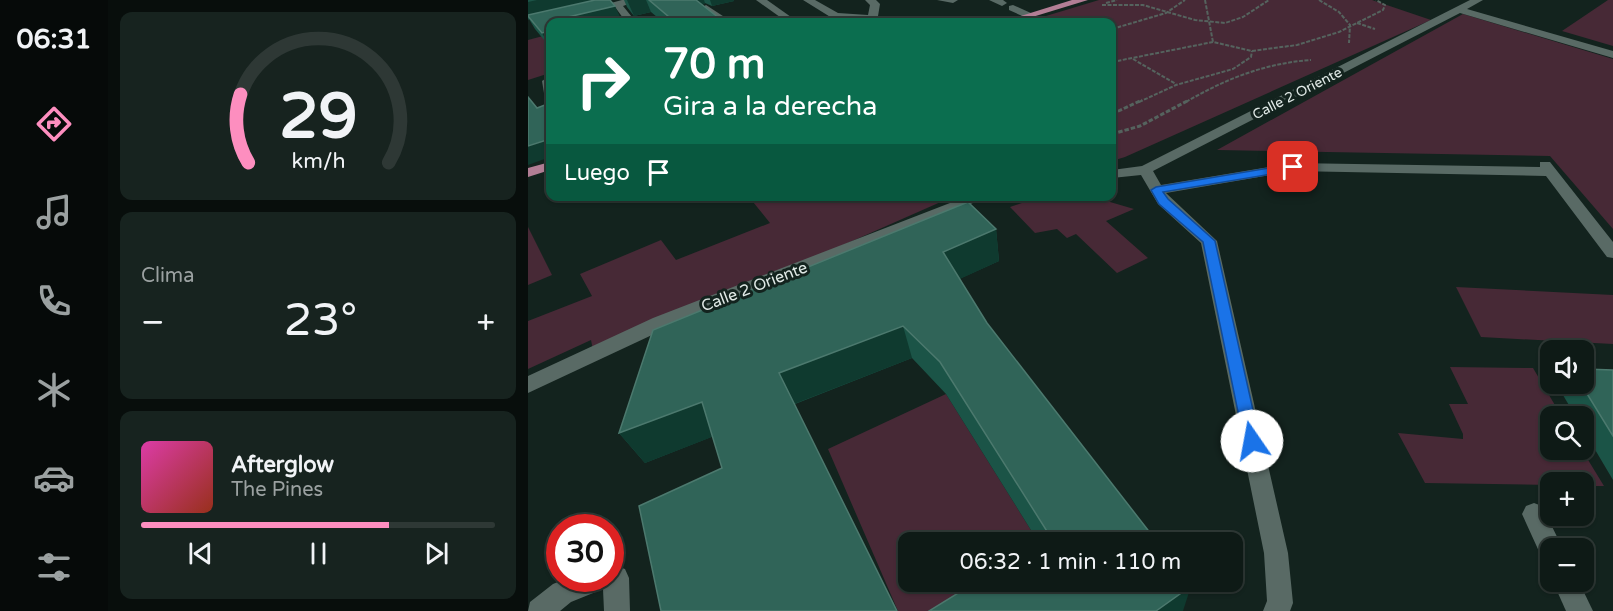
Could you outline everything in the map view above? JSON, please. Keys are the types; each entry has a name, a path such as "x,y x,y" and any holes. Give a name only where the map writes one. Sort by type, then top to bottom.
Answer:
{"main road":[{"path":"1022,18 1083,0"},
{"path":"528,174 546,167"}],"street":[{"path":"584,12 635,0"},
{"path":"761,0 787,18"},
{"path":"808,0 836,16 854,18"},
{"path":"870,0 874,4 873,18"},
{"path":"942,0 953,0"},
{"name":"Calle 2 Oriente","path":"1116,174 1145,170 1478,0"},
{"path":"617,4 628,18"},
{"path":"706,8 720,18"},
{"path":"1013,8 1029,16"},
{"path":"1459,10 1613,55"},
{"path":"1156,190 1293,167 1547,169 1613,253"},
{"path":"1145,170 1163,201 1209,241 1276,552 1280,603 1275,611"},
{"name":"Calle 2 Oriente","path":"528,385 660,323 970,201"},
{"path":"1534,514 1545,538"},
{"path":"539,611 565,592"},
{"path":"616,592 616,611"},
{"path":"1571,592 1580,611"}],"path":[{"path":"1116,28 1166,13 1185,0"},
{"path":"1205,0 1213,42"},
{"path":"1101,5 1130,4 1176,17 1233,21 1269,0"},
{"path":"1318,0 1340,12 1350,25 1349,44"},
{"path":"1116,61 1213,42 1252,51 1297,45 1339,32 1383,10 1385,5 1376,0"},
{"path":"1116,112 1176,85 1233,69 1251,57 1252,51"},
{"path":"1132,59 1176,85"},
{"path":"1116,133 1129,131 1218,85 1291,61 1314,60"}],"shaded area":[{"path":"1099,0 1372,0 1431,20 1116,160 1116,18 1039,18"},
{"path":"1608,0 1613,0 1613,46 1562,31"},
{"path":"1463,14 1613,59 1613,229 1550,156 1217,150"},
{"path":"543,36 546,40 546,74 528,80 528,40"},
{"path":"752,201 943,201 594,355 591,340 528,369 528,321 592,296 580,274 661,240 676,260 770,223"},
{"path":"1027,201 1107,201 1134,209 1106,221 1148,258 1117,273 1076,234 1067,238 1057,229 1035,233 1010,207"},
{"path":"528,227 552,275 528,285"},
{"path":"1456,287 1613,295 1613,344 1594,343 1594,340 1481,337"},
{"path":"1450,367 1533,368 1540,380 1540,394 1548,394 1555,406 1540,406 1540,460 1588,460 1604,486 1594,486 1594,472 1540,472 1540,485 1425,483 1398,433 1463,439 1463,434 1449,404 1468,404"},
{"path":"946,394 1032,532 898,532 898,592 970,592 939,611 898,611 828,449"}],"building":[{"path":"595,0 610,0 615,6 564,18 546,18 546,32 542,33 528,15"},
{"path":"649,0 696,0 719,18 670,18"},
{"path":"528,97 537,108 546,105 546,140 528,146"},
{"path":"968,202 996,229 943,252 987,323 1149,532 1047,532 940,362 903,326 779,373 897,611 661,611 639,506 722,468 702,402 619,433 653,330"},
{"path":"1594,369 1613,370 1613,436 1587,394 1594,394"},
{"path":"960,592 1183,592 1156,611 929,611"}],"route":[{"path":"1252,441 1209,241 1163,201 1156,190 1216,182 1293,167"}]}
